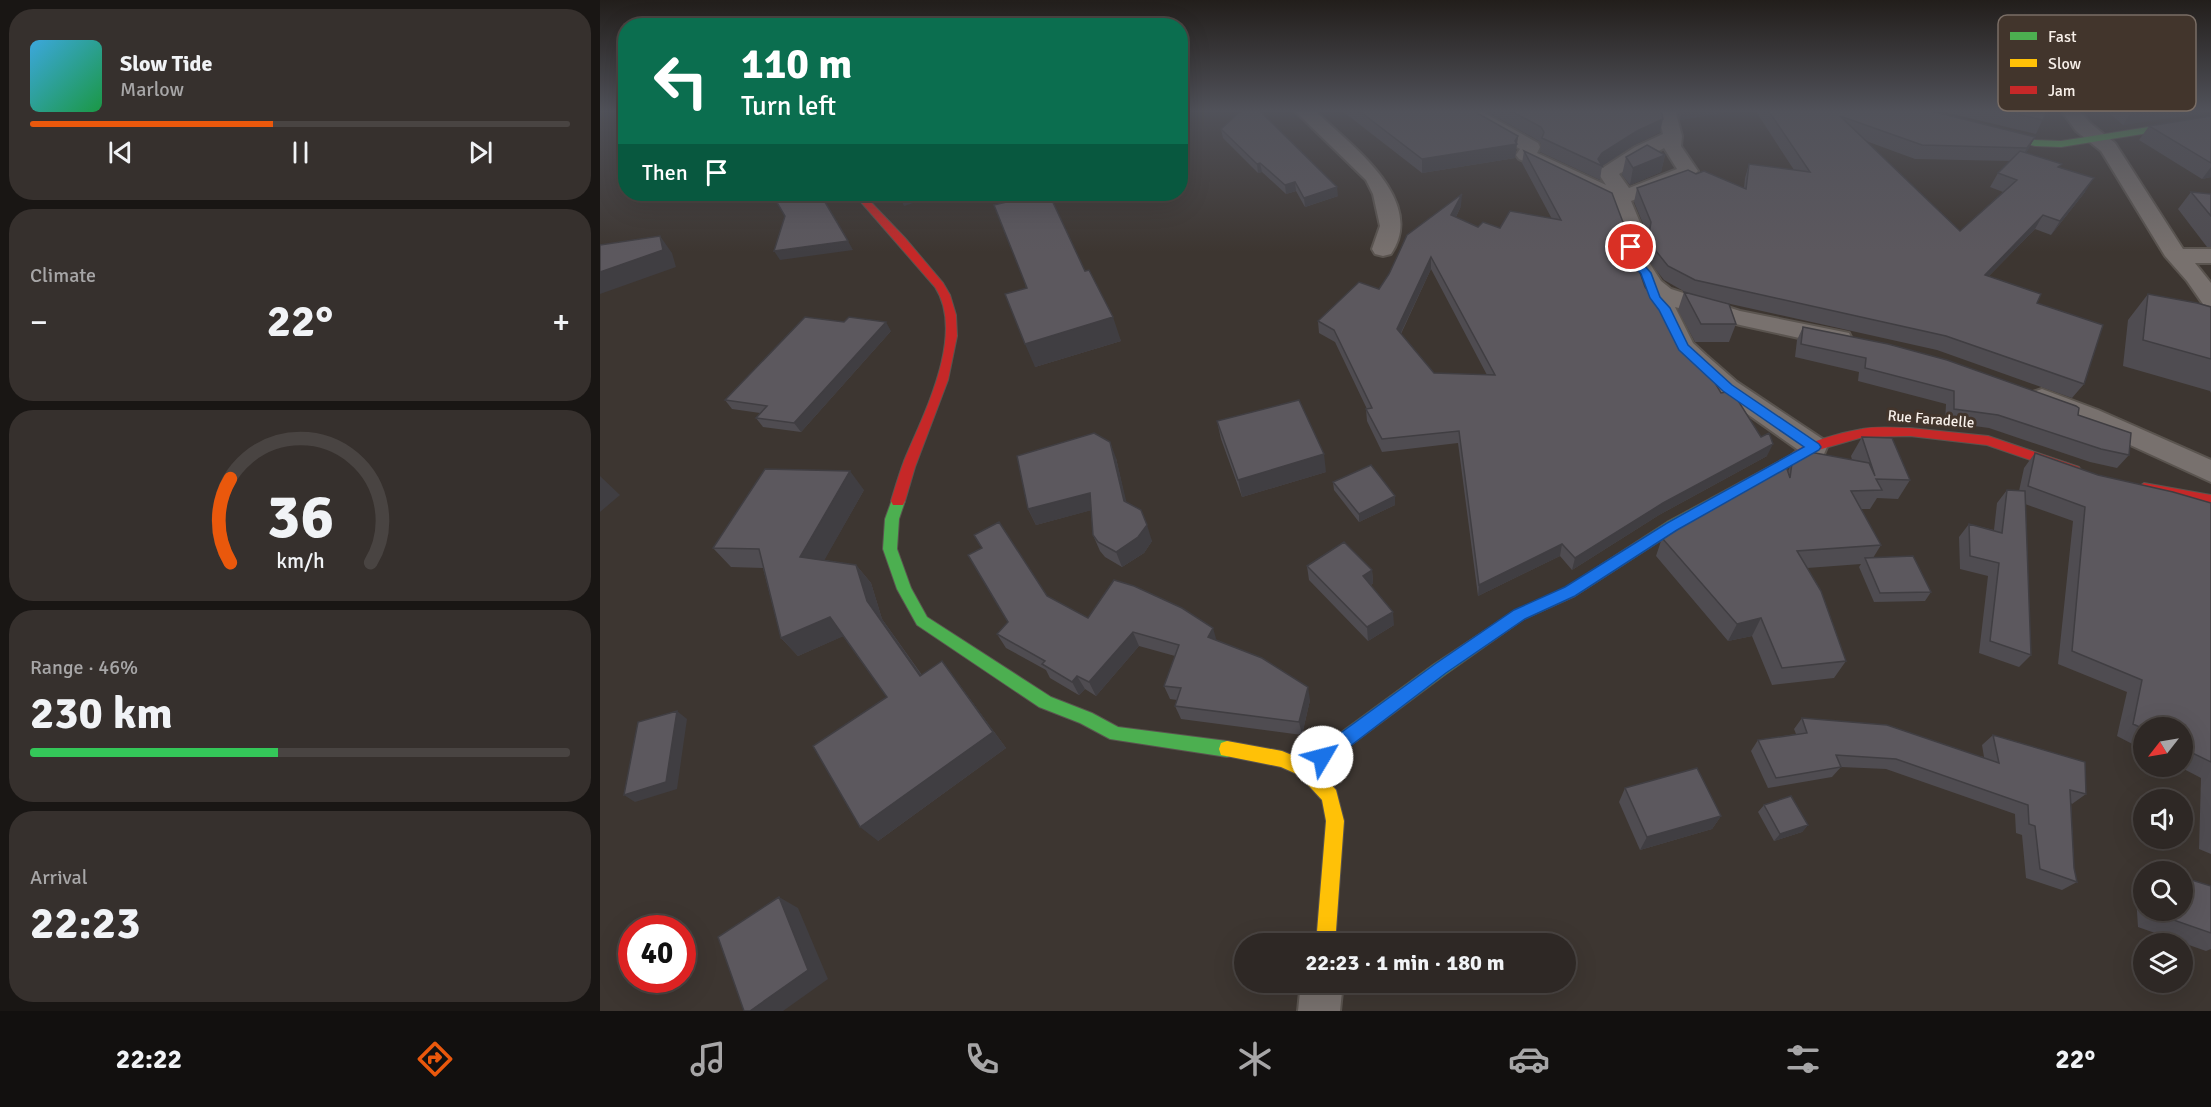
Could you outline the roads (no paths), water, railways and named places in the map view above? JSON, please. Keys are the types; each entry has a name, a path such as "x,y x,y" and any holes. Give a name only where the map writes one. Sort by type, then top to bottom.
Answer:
{"street":[{"path":"1353,157 1374,177 1383,194 1391,226 1383,249"},
{"path":"1529,157 1543,166 1623,198 1679,177 1688,171 1679,157"},
{"path":"1634,157 1608,173 1623,198 1623,209 1635,237 1631,247 1631,256 1646,273 1655,298 1664,308 1683,347 1728,388 1814,447"},
{"path":"2114,157 2176,256 2195,276 2211,299"},
{"path":"865,201 908,246 930,274 944,293 951,315 948,354 935,406 910,462 892,519 890,549 904,589 922,621 1045,702 1086,718 1116,734 1252,753 1282,759 1305,770 1330,795 1335,821 1326,933"},
{"path":"2176,256 2211,256"},
{"path":"1652,286 1673,298 1708,309 1860,342"},
{"path":"2015,388 2089,416 2211,472"},
{"name":"Rue Faradelle","path":"1305,770 1440,669 1519,615 1570,592 1672,526 1814,447 1863,433 1910,432 1988,441 2086,475"},
{"path":"2131,485 2211,500"},
{"path":"1319,1011 1321,993"}]}
